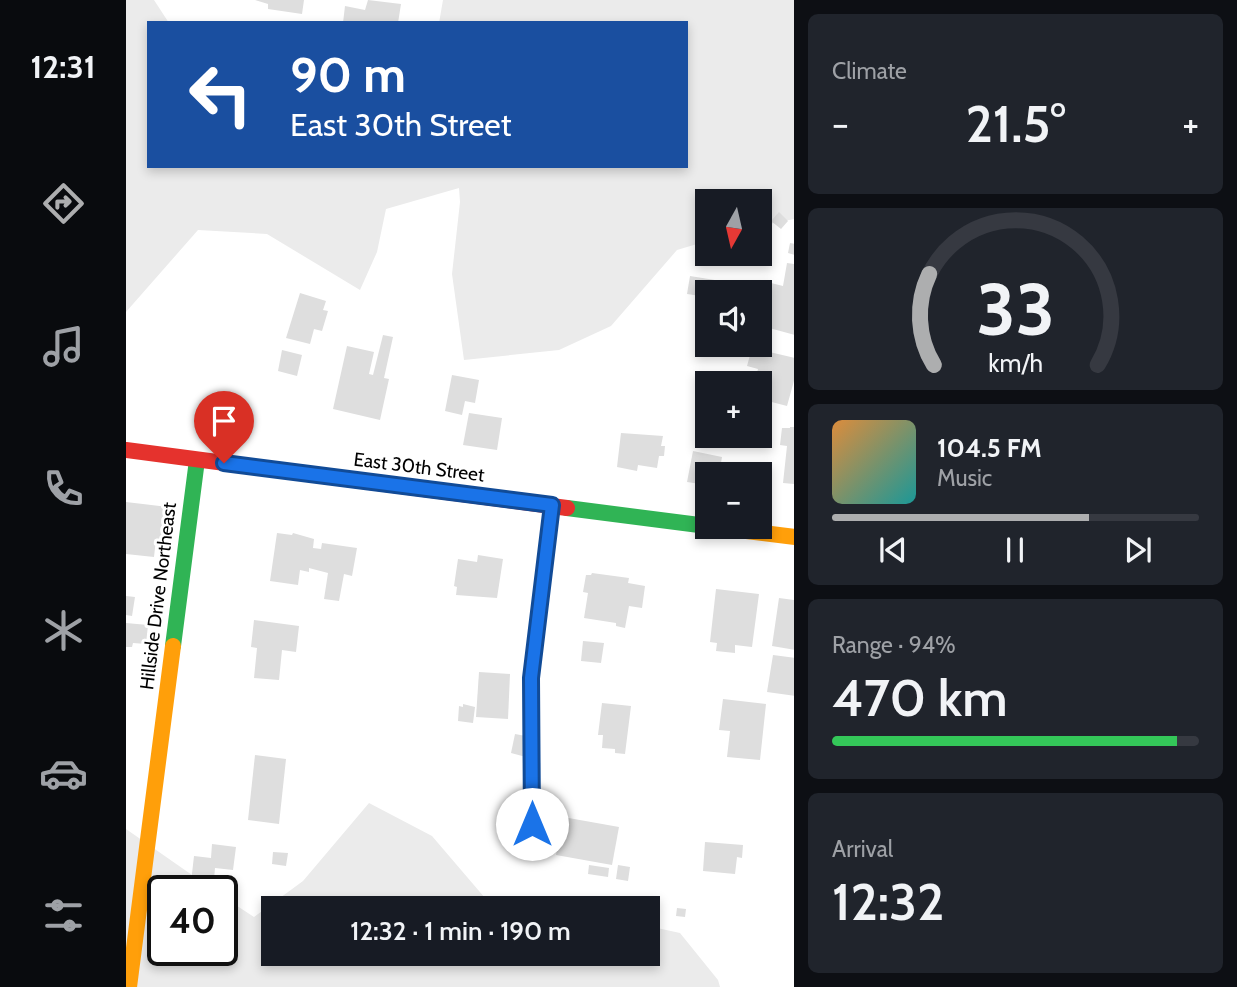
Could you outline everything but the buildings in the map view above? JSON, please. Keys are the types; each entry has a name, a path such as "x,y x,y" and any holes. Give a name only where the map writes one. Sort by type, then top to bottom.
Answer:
{"street":[{"name":"East 30th Street","path":"126,450 695,524"},
{"name":"Hillside Drive Northeast","path":"129,987 197,460"},
{"path":"532,824 531,678 552,505"},
{"path":"772,534 794,537"}],"shaded area":[{"path":"126,0 154,0 168,21 147,21 147,168 688,168 688,21 439,21 443,0 794,0 794,219 772,224 772,189 695,189 695,245 677,250 611,326 559,350 464,360 452,274 460,202 459,188 386,209 377,252 360,290 267,234 198,230 126,312"},
{"path":"369,803 432,836 483,896 283,896 303,881"},
{"path":"126,829 192,875 147,875 147,966 238,966 238,906 254,917 261,912 261,966 660,966 660,929 680,933 718,980 720,987 126,987"}],"traffic: fast":[{"path":"173,646 197,460"},
{"path":"567,508 695,524"}],"traffic: slow":[{"path":"532,824 531,678 552,505"},
{"path":"772,534 794,537"},
{"path":"129,987 173,646"}],"traffic: jam":[{"path":"126,450 567,508"}],"route":[{"path":"224,463 552,505 531,678 532,824"}]}
